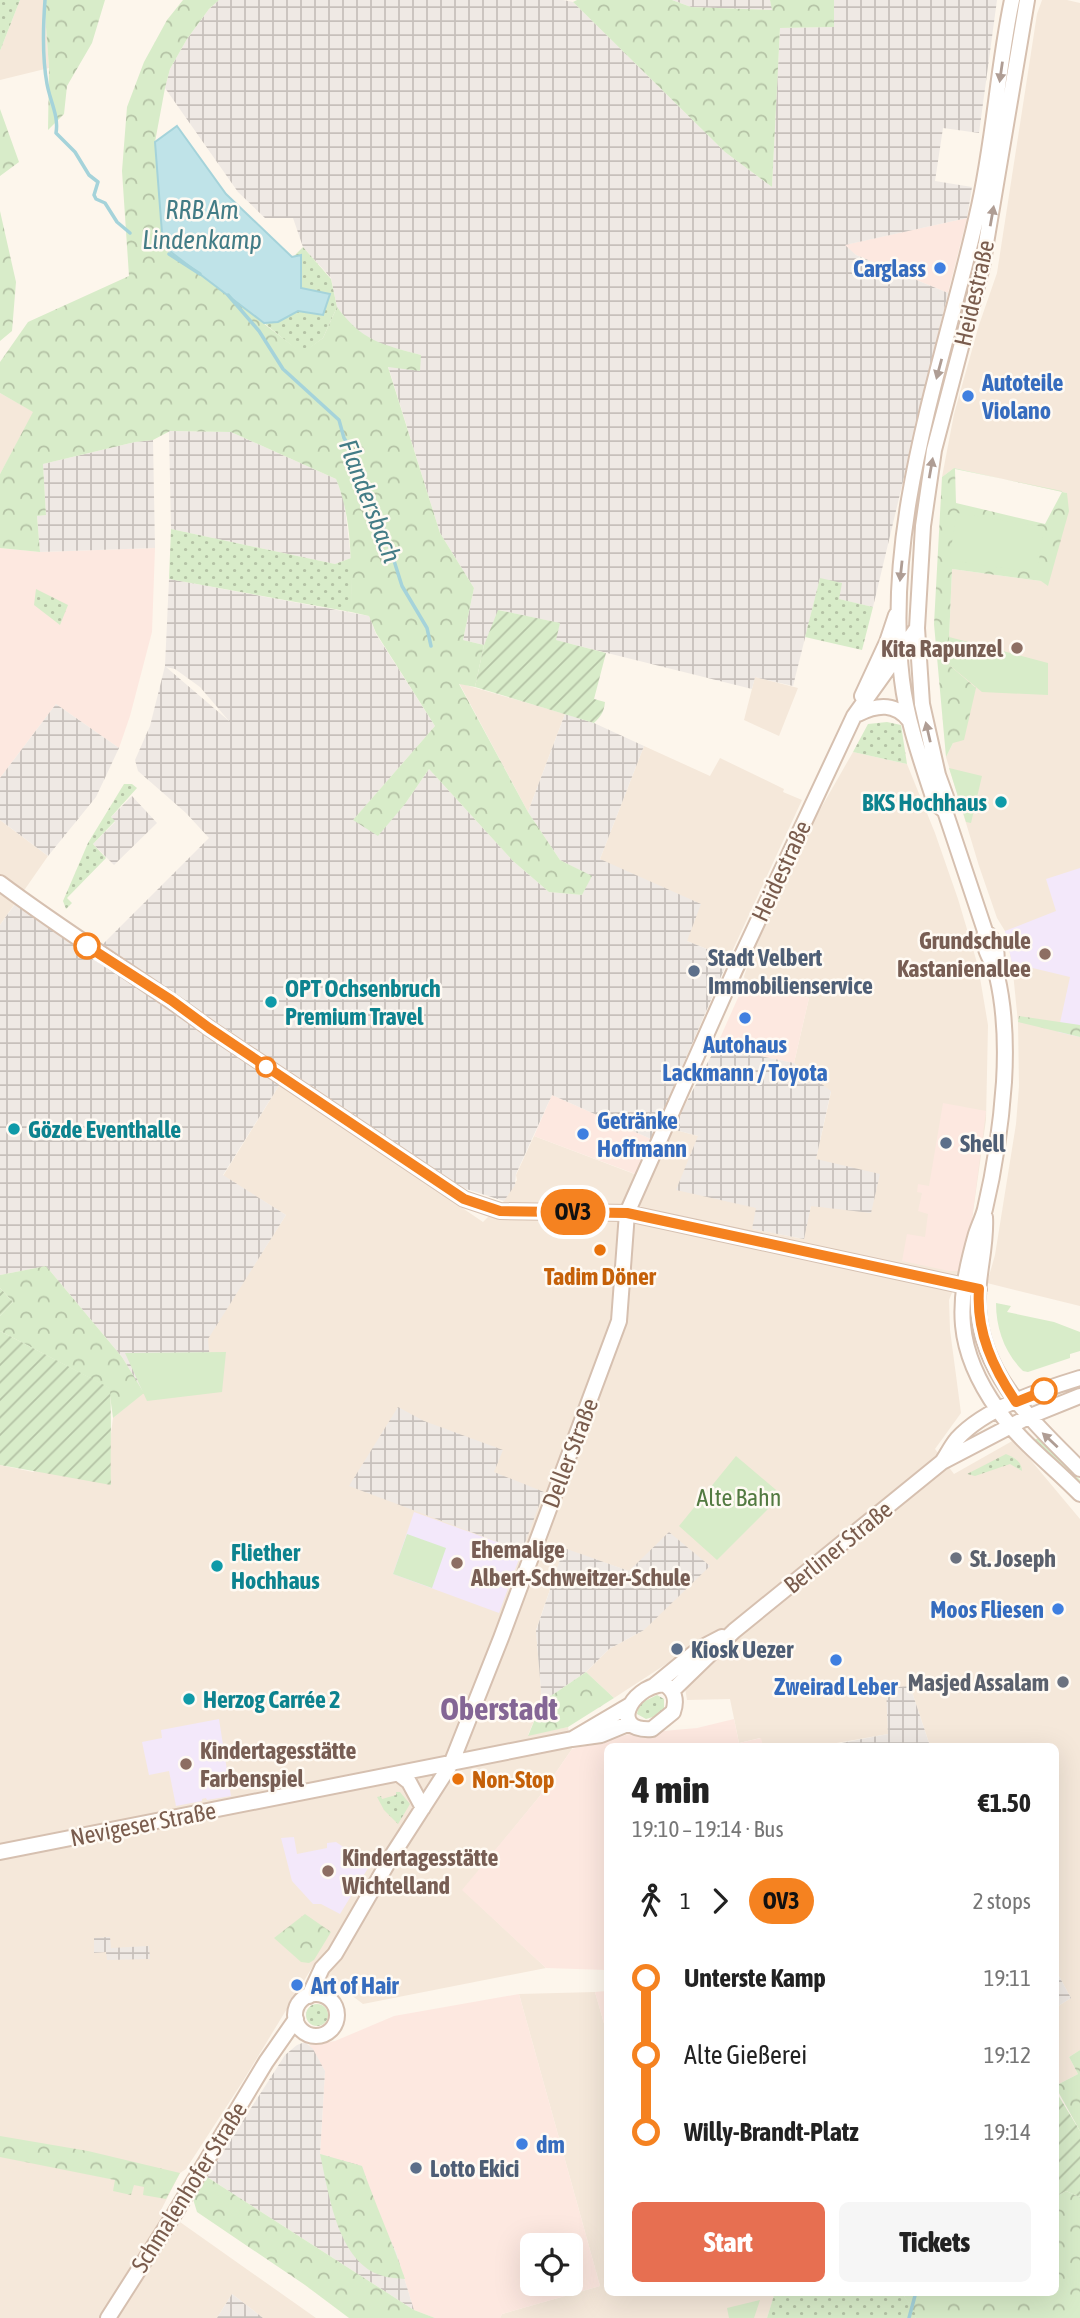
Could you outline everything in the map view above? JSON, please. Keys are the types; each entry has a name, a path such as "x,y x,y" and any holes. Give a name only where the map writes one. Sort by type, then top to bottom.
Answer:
{"main road":[{"name":"Heidestraße","path":"900,607 907,511 929,406 957,303 982,191 1012,0"},
{"name":"Heidestraße","path":"945,811 946,797 938,775 922,704 917,628 927,488 934,450 982,267 1027,0"},
{"path":"900,607 900,654 909,720 935,803 945,811 985,931 996,947 996,970 1003,1011 1004,1078 999,1133 984,1212 976,1232 964,1287 961,1314 967,1353 977,1377 1010,1427 1080,1494"},
{"path":"854,716 900,607"},
{"name":"Heidestraße","path":"627,1213 735,970 854,716 917,628"},
{"path":"854,716 872,707 888,706 901,710 909,720"},
{"path":"0,883 86,946 171,1000 464,1199 500,1211 627,1213 979,1289"},
{"path":"984,1212 985,1242 979,1289 979,1315 985,1344 1016,1402 1080,1469"},
{"name":"Deller Straße","path":"451,1765 497,1650 619,1321 627,1213"},
{"name":"Berliner Straße","path":"942,1462 957,1439 983,1418 1016,1402 1080,1378"},
{"name":"Berliner Straße","path":"672,1691 734,1631 942,1462 1028,1417 1080,1396"},
{"name":"Berliner Straße","path":"655,1685 699,1649 734,1631"},
{"path":"572,1739 630,1705 639,1693 655,1685 663,1684 672,1691 675,1706 669,1717 652,1729 636,1728 630,1723 630,1705"},
{"name":"Nevigeser Straße","path":"0,1852 601,1735 630,1723"},
{"path":"309,1996 318,1994 327,1997 333,2002 337,2012 332,2028 318,2035 305,2032 296,2019 297,2007 309,1996 322,1968 335,1954 451,1765"},
{"path":"400,1775 409,1782 423,1808"},
{"path":"327,1997 327,1982 335,1954"},
{"name":"Schmalenhofer Straße","path":"108,2318 270,2056 296,2019"},
{"name":"Schmalenhofer Straße","path":"270,2056 305,2032"}],"shaded area":[{"path":"20,0 44,0 49,68 0,80 0,51"},
{"path":"219,0 573,2 725,152 772,187 780,28 834,27 834,0 997,0 979,133 943,128 935,181 972,187 967,218 845,245 856,255 948,293 873,607 838,599 820,578 793,686 755,677 752,689 555,640 559,623 499,610 484,645 463,640 474,588 440,533 388,366 421,355 379,344 352,327 337,307 331,278 303,247 293,218 265,218 238,192 165,88 170,69 187,39"},
{"path":"672,0 770,0 773,10 691,7"},
{"path":"1042,0 1080,3 1080,1306 987,1283 995,1255 1016,1124 1019,1086 1018,1022 1012,963 1005,931 997,918 979,866 946,757 953,743 948,664 952,569 1041,581 1067,493 954,468 942,477 954,414 997,273 1037,14"},
{"path":"967,218 948,293 856,255 844,245"},
{"path":"0,393 34,412 0,474"},
{"path":"169,431 231,432 336,479 344,500 351,558 335,564 171,529"},
{"path":"153,440 155,548 40,552 37,516 46,515 43,464"},
{"path":"0,548 40,552 155,548 152,632 119,748 56,704 0,778"},
{"path":"169,579 369,616 376,634 435,726 354,819 405,804 429,769 513,861 549,892 582,895 591,876 560,860 528,812 565,714 594,723 644,746 600,859 701,904 687,941 729,958 651,1139 552,1095 516,1174 515,1185 504,1201 463,1188 102,945 209,838 186,813 138,771 135,760 150,726 165,666","holes":["166,667 175,669 200,687 229,721"]},
{"path":"755,677 798,688 779,736 744,720"},
{"path":"459,683 565,714 528,812"},
{"path":"56,704 119,748 96,797 48,856 0,820 0,778"},
{"path":"644,746 710,776 720,758 802,800 729,958 687,941 600,859"},
{"path":"853,752 907,764 935,833 978,966 988,1025 986,1120 972,1219 961,1271 949,1300 950,1330 961,1413 935,1449 954,1474 1014,1440 1080,1519 1080,2050 1069,2057 1078,2074 1059,2084 1059,2006 1071,1998 1059,1976 1059,1743 929,1743 910,1686 888,1734 837,1743 762,1743 760,1738 739,1743 730,1699 687,1700 685,1688 729,1648 717,1631 614,1698 586,1672 609,1649 644,1630 629,1571 564,1549 536,1630 542,1702 528,1735 568,1727 572,1749 539,1797 463,1890 546,1968 363,2004 313,1966 243,2081 186,2169 180,2173 159,2214 180,2222 316,2318 263,2318 232,2294 217,2318 0,2318 0,1465 33,1472 110,1442 113,1418 207,1339 286,1215 223,1176 280,1084 483,1222 504,1201 517,1180 516,1175 534,1136 637,1175 672,1129 698,1136 757,1208 753,1229 803,1239 811,1206 816,1159 831,1092 794,1063 809,998 745,982 744,976 756,943 817,815"},
{"path":"132,796 157,823 114,865 93,844 115,822 111,817"},
{"path":"0,820 48,856 0,925"},
{"name":"Grundschule Kastanienallee","path":"1080,868 1080,1037 1058,1032 1070,977 1012,963 1005,931 1056,911 1046,879"},
{"path":"15,904 280,1084 223,1175 286,1215 208,1339 212,1384 144,1393 122,1357 46,1266 0,1275 0,925"},
{"path":"745,982 809,998 794,1063 716,1047"},
{"path":"716,1047 794,1063 831,1091 816,1159 880,1174 871,1213 811,1206 804,1239 752,1229 756,1208 676,1190 698,1136 672,1129"},
{"path":"552,1095 651,1139 638,1175 534,1136"},
{"path":"943,1103 986,1111 972,1219 961,1271 902,1261 907,1234 925,1237 928,1214 918,1211 922,1193 917,1192 918,1184 929,1186"},
{"path":"398,1407 424,1421 503,1450 494,1472 544,1492 522,1551 349,1486"},
{"name":"Ehemalige Albert-Schweitzer-Schule","path":"414,1512 522,1551 499,1613 393,1574"},
{"path":"669,1532 710,1566 644,1630 609,1649 586,1672 542,1702 536,1631 564,1548 629,1571"},
{"path":"910,1686 929,1743 841,1743 888,1734 886,1688"},
{"name":"Kindertagesstätte Farbenspiel","path":"219,1719 231,1796 206,1798 176,1806 169,1771 149,1775 142,1742 162,1738 161,1730"},
{"path":"734,1719 739,1743 604,1743 604,1970 546,1968 462,1890 539,1797 572,1749 629,1734 697,1728"},
{"path":"761,1738 762,1743 739,1743"},
{"name":"Kindertagesstätte Wichtelland","path":"294,1837 297,1854 327,1848 327,1843 336,1842 352,1853 357,1848 373,1860 340,1914 321,1904 313,1904 292,1881 281,1838"},
{"path":"110,1937 111,1948 149,1946 150,1959 107,1960 106,1952 94,1953 94,1938"},
{"path":"1059,1976 1071,1998 1059,2006"},
{"path":"604,1991 604,2024 595,1992"},
{"path":"595,1992 604,2024 604,2296 774,2296 767,2318 500,2318 502,2314 565,2296 583,2296 583,2291 600,2286 519,1994"},
{"path":"519,1994 600,2286 583,2291 583,2233 520,2233 520,2296 565,2296 502,2314 500,2318 435,2318 414,2310 396,2252 379,2216 320,2154 325,2071 309,2045 335,2041 394,2016"},
{"path":"305,2042 313,2049 325,2071 320,2154 362,2166 379,2216 396,2252 414,2310 207,2177 285,2055"},
{"path":"232,2294 263,2318 217,2318"}],"green space":[{"path":"0,0 20,0 0,51"},
{"path":"44,0 105,0 92,43 67,86 64,114 48,130 49,68"},
{"path":"183,0 219,0 187,39 170,69 165,88 155,142 163,246 302,353 323,338 337,307 355,327 373,340 421,355 420,371 388,367 440,533 474,588 463,640 484,645 475,687 459,684 528,812 560,860 592,876 582,895 549,892 513,861 429,769 405,804 378,836 353,820 435,726 376,633 369,616 351,612 348,527 336,479 231,432 170,431 153,440 43,464 46,515 37,516 40,552 0,548 0,474 33,412 0,393 0,362 28,322 129,276 122,171 127,107 144,62 167,20"},
{"path":"672,0 691,7 772,10 770,0 834,0 834,27 780,28 772,187 725,152 573,2"},
{"path":"0,109 19,162 0,176"},
{"path":"0,211 16,282 12,331 0,341"},
{"path":"303,247 331,279 337,307 323,338 302,354 264,323 278,322 298,311 301,255 293,257"},
{"path":"954,468 1005,479 955,469 956,503 1045,524 1062,492 1067,493 1069,511 1048,586 1041,581 952,569 948,664 976,688 964,740 953,743 946,757 934,624 942,477"},
{"path":"957,513 1044,527 1037,573 949,560"},
{"path":"171,529 335,564 351,558 351,612 169,579"},
{"path":"820,578 842,583 839,599 873,607 862,650 805,637"},
{"path":"36,589 68,605 60,625 34,605"},
{"path":"498,610 560,623 556,640 606,653 594,699 605,702 605,705 602,714 594,723 475,687 484,645"},
{"path":"949,637 1048,663 1048,695 982,692 948,664"},
{"path":"887,722 901,725 907,764 853,752 868,724"},
{"path":"949,768 982,776 971,823 966,822"},
{"path":"124,784 132,784 137,788 111,817 115,821 93,844 106,858 67,898 72,903 66,909 63,901 88,843"},
{"path":"1019,1016 1080,1025 1080,1037 1018,1022"},
{"path":"46,1266 122,1357 144,1393 113,1418 109,1388 0,1331 0,1316 13,1302 0,1288 0,1275"},
{"path":"0,1288 13,1302 0,1316"},
{"path":"996,1303 1011,1306 1007,1312 1054,1322 1080,1332 1080,1351 1070,1354 1070,1358 1028,1372 1023,1371 1003,1340"},
{"path":"0,1331 110,1388 111,1485 0,1465"},
{"path":"226,1352 222,1392 147,1401 125,1353"},
{"path":"1038,1438 1080,1480 1080,1484 1033,1441"},
{"path":"1006,1454 1017,1460 1022,1471 1010,1464 975,1476 967,1474"},
{"name":"Alte Bahn","path":"736,1456 782,1495 717,1560 679,1526"},
{"path":"407,1534 446,1548 432,1588 393,1574"},
{"path":"586,1672 614,1698 568,1727 528,1736 542,1702"},
{"path":"657,1695 664,1699 664,1709 656,1716 646,1719 637,1714 639,1704"},
{"path":"396,1792 400,1792 410,1804 398,1824 384,1810 377,1797 381,1796 382,1799 396,1795"},
{"path":"305,1914 331,1932 314,1960 309,1963 301,1962 274,1938"},
{"path":"317,2004 325,2007 328,2015 325,2023 317,2026 309,2023 306,2015 309,2007"},
{"path":"1080,2050 1080,2131 1059,2093 1059,2084 1078,2074 1069,2057"},
{"path":"1059,2097 1080,2131 1080,2197 1066,2191 1059,2195"},
{"path":"0,2136 88,2151 180,2173 166,2199 143,2195 144,2187 134,2185 131,2195 113,2191 115,2180 0,2157"},
{"path":"320,2154 362,2166 405,2279 383,2276 367,2269 355,2257 338,2225"},
{"path":"207,2177 414,2310 435,2318 349,2318 197,2212 193,2199"},
{"path":"1066,2191 1080,2197 1080,2318 915,2318 917,2316 904,2296 1059,2296 1059,2195"},
{"path":"774,2296 904,2296 918,2316 915,2318 767,2318"},
{"path":"760,2300 754,2318 729,2318 727,2308"}],"water":[{"name":"RRB Am Lindenkamp","path":"177,126 226,194 292,257 301,255 301,288 330,294 323,315 298,311 278,322 264,323 163,246 155,142"}],"waterway":[{"name":"Flandersbach","path":"45,0 44,63 56,133 75,152 89,175 98,182 94,195 96,199 105,203 117,222 130,233"},
{"name":"Flandersbach","path":"169,254 200,274"},
{"name":"Flandersbach","path":"228,295 259,331 283,369 339,420 344,438 360,463 369,495 378,510 402,586 427,628 431,646"},
{"path":"909,2318 915,2296"}],"bus line":[{"name":"OV3","path":"87,946 464,1199 500,1211 627,1213 979,1289 979,1315 985,1344 1016,1402 1044,1391"}],"place":[{"name":"Carglass","path":"940,268"},
{"name":"Autoteile Violano","path":"968,396"},
{"name":"Kita Rapunzel","path":"1017,648"},
{"name":"BKS Hochhaus","path":"1001,802"},
{"name":"Grundschule Kastanienallee","path":"1045,954"},
{"name":"Stadt Velbert Immobilienservice","path":"694,971"},
{"name":"OPT Ochsenbruch Premium Travel","path":"271,1002"},
{"name":"Autohaus Lackmann / Toyota","path":"745,1018"},
{"name":"Gözde Eventhalle","path":"14,1129"},
{"name":"Getränke Hoffmann","path":"583,1134"},
{"name":"Shell","path":"946,1143"},
{"name":"Tadim Döner","path":"600,1250"},
{"name":"St. Joseph","path":"956,1558"},
{"name":"Ehemalige Albert-Schweitzer-Schule","path":"457,1563"},
{"name":"Fliether Hochhaus","path":"217,1566"},
{"name":"Moos Fliesen","path":"1058,1609"},
{"name":"Kiosk Uezer","path":"677,1649"},
{"name":"Zweirad Leber","path":"836,1660"},
{"name":"Masjed Assalam","path":"1063,1682"},
{"name":"Herzog Carrée 2","path":"189,1699"},
{"name":"Kindertagesstätte Farbenspiel","path":"186,1764"},
{"name":"Non-Stop","path":"458,1779"},
{"name":"Kindertagesstätte Wichtelland","path":"328,1871"},
{"name":"Art of Hair","path":"297,1985"},
{"name":"dm","path":"522,2144"},
{"name":"Lotto Ekici","path":"416,2168"}],"district":[{"name":"Oberstadt","path":"499,1708"}]}
